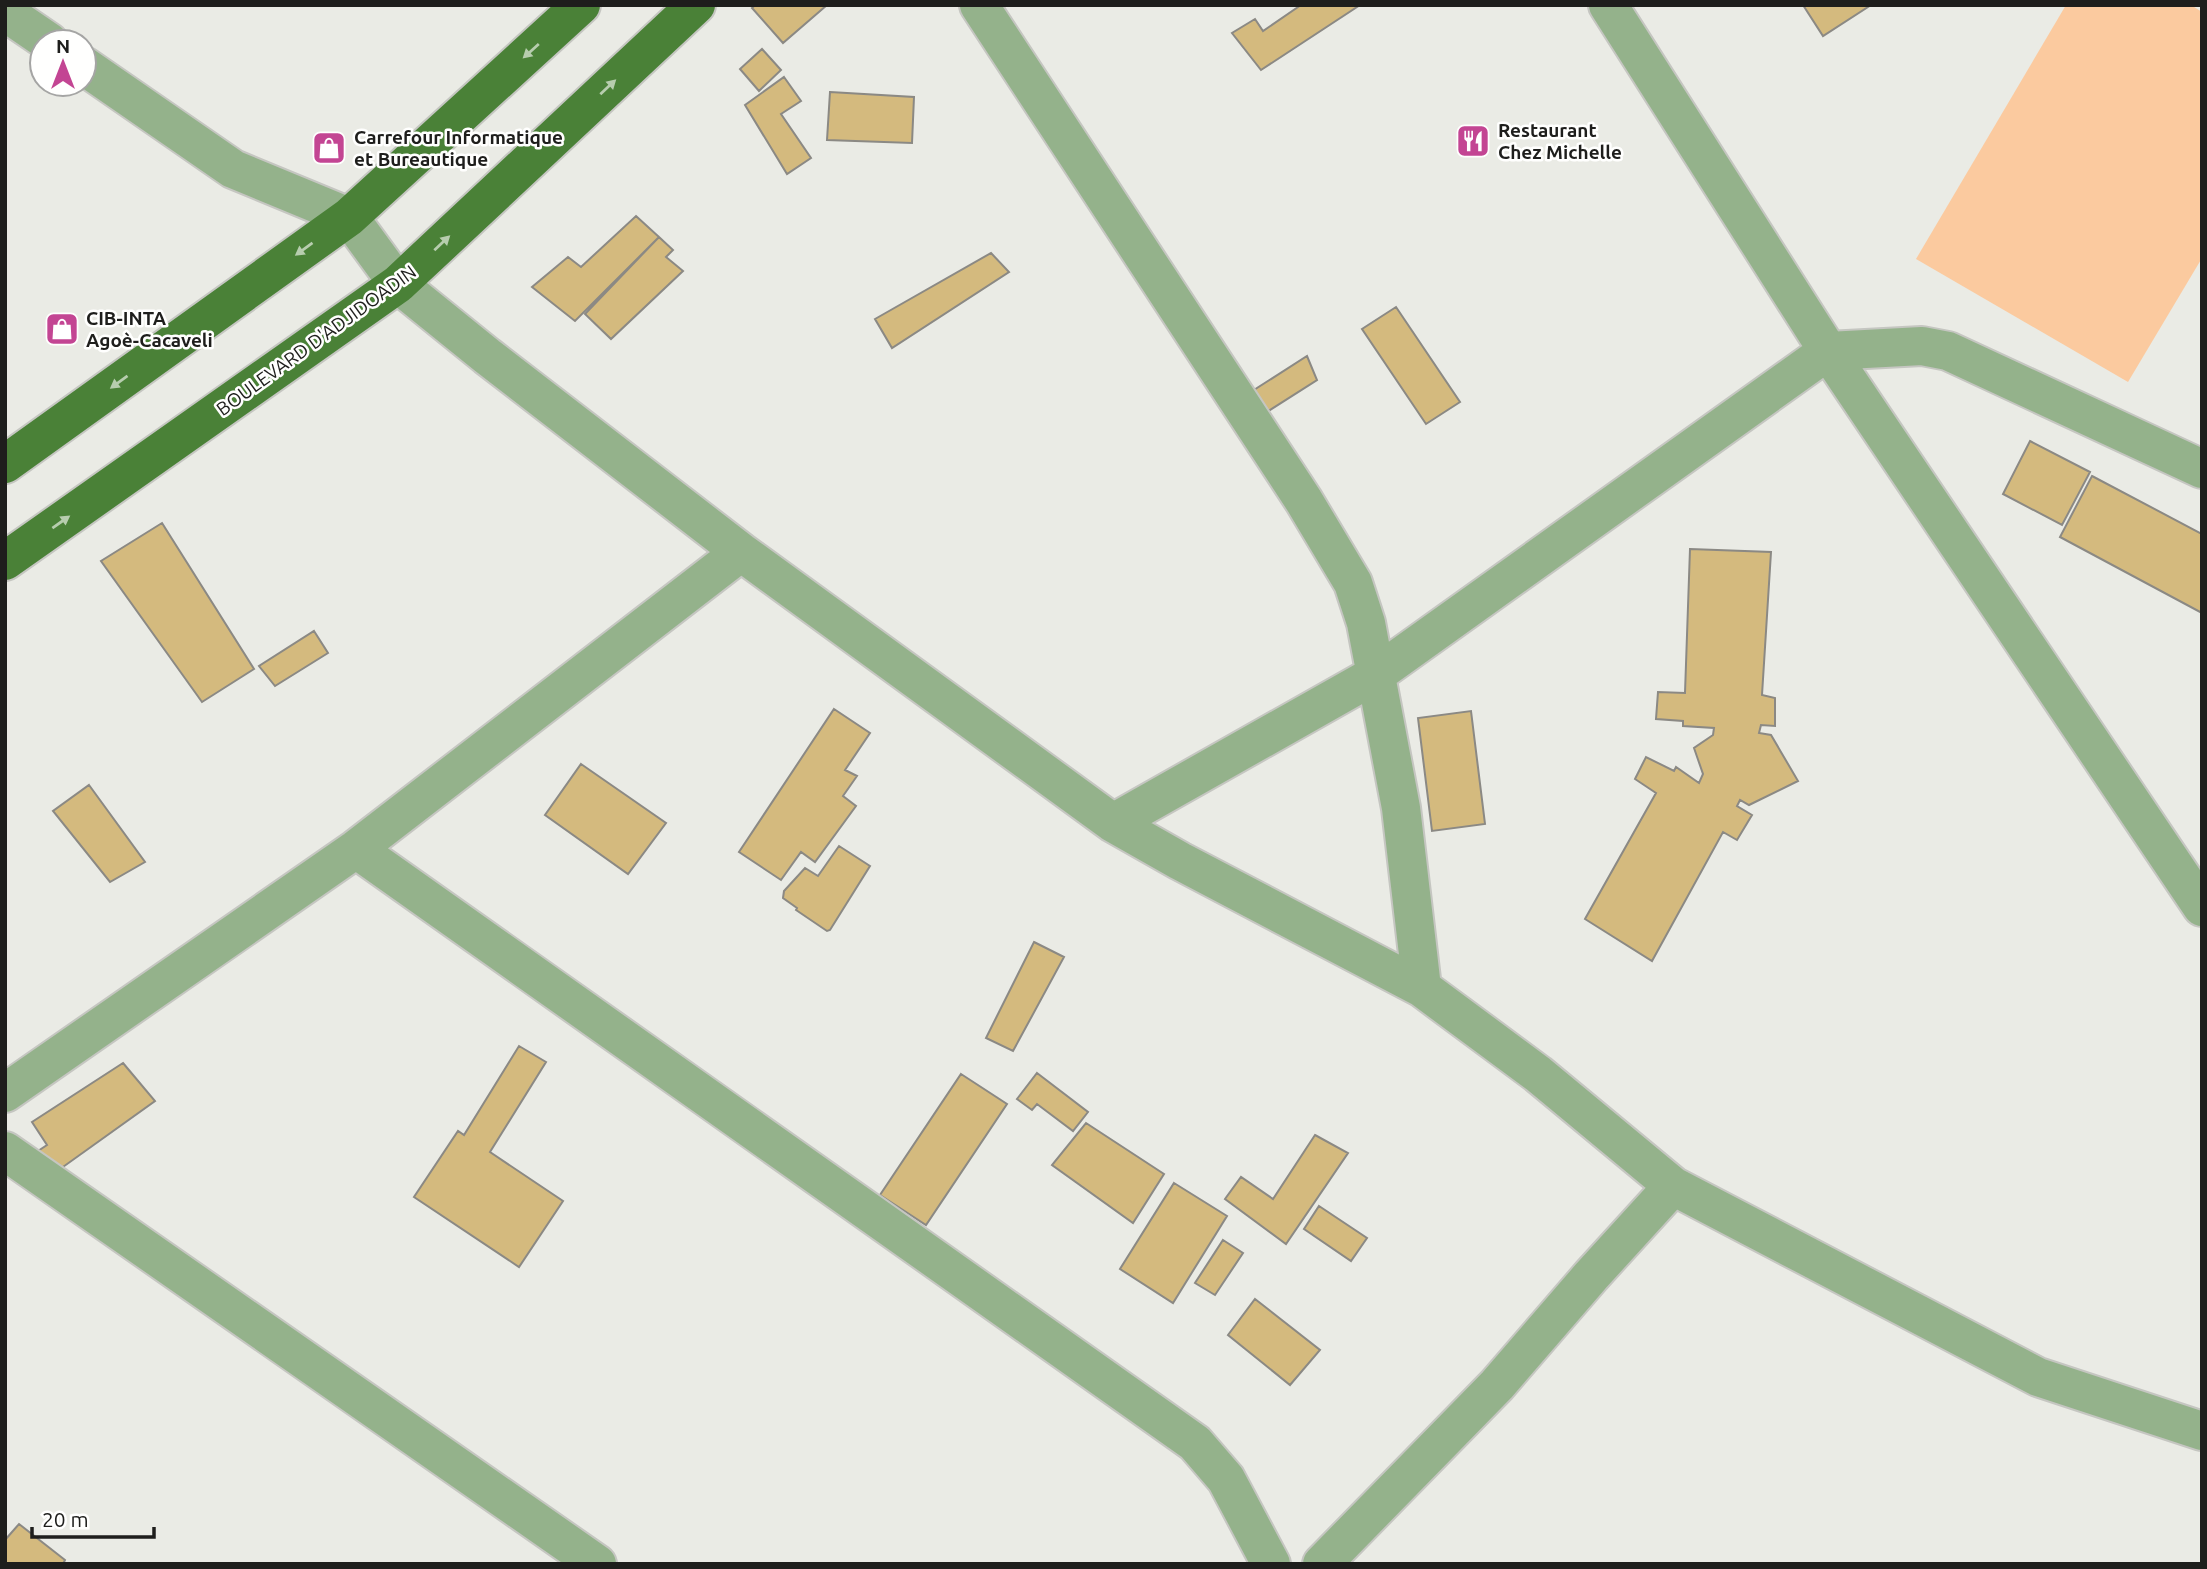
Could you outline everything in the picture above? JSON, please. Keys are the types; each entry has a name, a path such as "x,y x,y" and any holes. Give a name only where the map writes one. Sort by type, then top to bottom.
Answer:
{"main road":[{"path":"5,464 349,217 581,5"},
{"name":"BOULEVARD D'ADJIDOADIN","path":"5,561 398,284 696,5"}],"street":[{"path":"979,5 1304,500 1353,583 1366,623 1401,808 1422,988"},
{"path":"1608,5 1828,351 2202,907"},
{"path":"5,12 28,28"},
{"path":"98,76 233,169 349,217 398,284 741,552 1113,823 1422,988 1548,1082 1673,1186 2038,1377 2202,1431"},
{"path":"1113,823 1375,675 1828,351 1922,345 1948,351 2202,469"},
{"path":"5,1093 356,849 741,552"},
{"path":"356,849 1195,1443 1226,1479 1272,1564"},
{"path":"5,1151 597,1564"},
{"path":"1322,1564 1497,1385 1673,1186"}],"shaded area":[{"path":"2066,5 2191,5 2202,12 2202,258 2128,382 1916,259"}],"building":[{"path":"755,5 827,5 783,43 752,8"},
{"path":"1301,5 1360,5 1261,70 1232,33 1255,19 1263,31"},
{"path":"1803,5 1871,5 1823,36"},
{"path":"762,49 781,70 759,91 740,69"},
{"path":"784,77 801,101 781,114 811,158 787,174 745,105"},
{"path":"830,92 914,97 912,143 827,140"},
{"path":"636,216 659,237 575,321 532,287 568,257 581,267"},
{"path":"659,237 673,250 666,257 683,271 611,339 585,314"},
{"path":"991,253 1009,272 892,348 875,319"},
{"path":"1396,307 1460,402 1426,424 1362,329"},
{"path":"1307,356 1317,380 1259,417 1243,397"},
{"path":"2030,441 2090,472 2062,525 2003,494"},
{"path":"2092,476 2202,534 2202,613 2060,537"},
{"path":"162,523 254,669 202,702 101,561"},
{"path":"1690,549 1771,552 1762,695 1775,698 1775,726 1761,725 1759,733 1771,735 1798,781 1749,805 1740,800 1737,806 1752,815 1737,840 1723,832 1652,961 1585,919 1656,793 1635,779 1646,757 1674,771 1676,767 1699,783 1703,774 1694,748 1713,735 1714,728 1683,726 1683,721 1656,719 1658,692 1685,693"},
{"path":"314,631 328,653 275,686 259,666"},
{"path":"834,709 870,733 845,770 857,776 843,796 856,806 815,862 801,852 781,880 739,852"},
{"path":"1471,711 1485,824 1432,831 1418,718"},
{"path":"581,764 666,823 628,874 545,815"},
{"path":"89,785 145,862 110,882 53,811"},
{"path":"839,846 870,866 827,931 783,898 784,891 805,868 818,876"},
{"path":"1034,942 1064,957 1013,1051 986,1038"},
{"path":"519,1046 546,1062 490,1152 563,1201 519,1267 414,1197 458,1131 464,1135"},
{"path":"123,1063 155,1101 49,1177 32,1155 47,1145 32,1122"},
{"path":"1037,1073 1088,1112 1073,1131 1037,1104 1032,1110 1017,1099"},
{"path":"961,1074 1007,1104 926,1225 880,1195"},
{"path":"1086,1123 1164,1174 1133,1223 1052,1165"},
{"path":"1315,1135 1348,1153 1286,1244 1225,1199 1241,1177 1273,1199"},
{"path":"1174,1183 1227,1216 1173,1303 1120,1269"},
{"path":"1319,1206 1367,1238 1351,1261 1304,1229"},
{"path":"1223,1240 1243,1253 1215,1295 1195,1283"},
{"path":"1255,1299 1320,1350 1290,1385 1228,1335"},
{"path":"19,1524 65,1560 63,1564 5,1564 5,1540"}],"place":[{"name":"Restaurant Chez Michelle","path":"1473,141"},
{"name":"Carrefour Informatique et Bureautique","path":"329,148"},
{"name":"CIB-INTA Agoè-Cacaveli","path":"62,329"}]}
